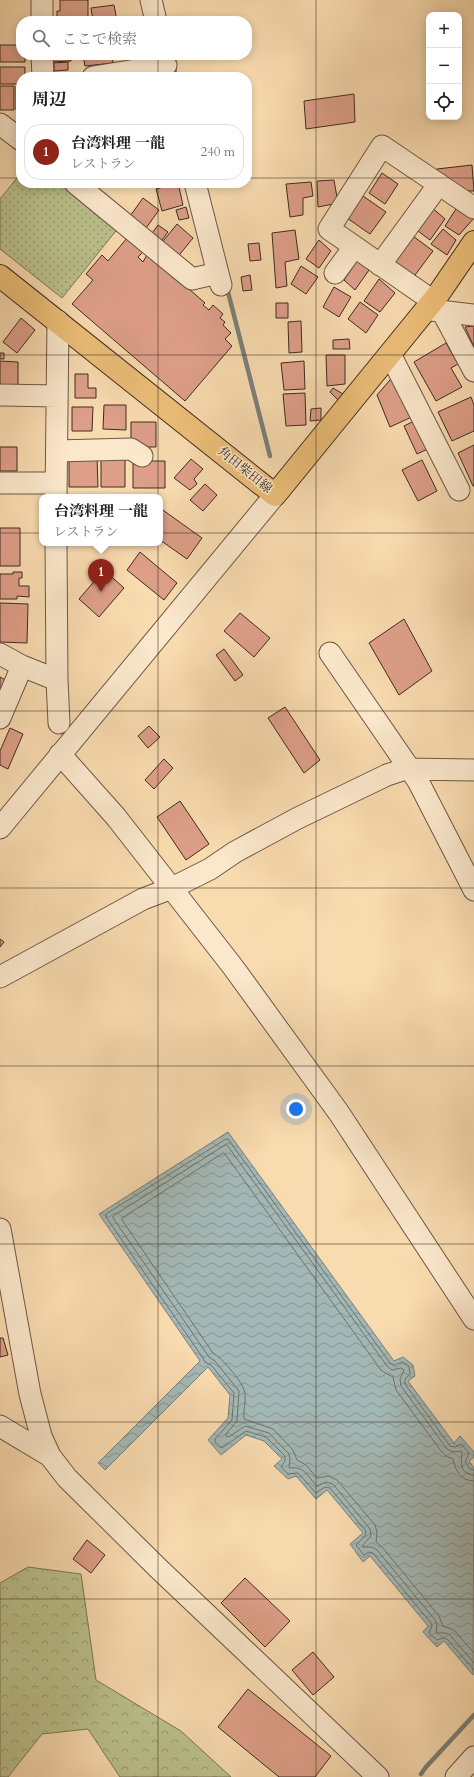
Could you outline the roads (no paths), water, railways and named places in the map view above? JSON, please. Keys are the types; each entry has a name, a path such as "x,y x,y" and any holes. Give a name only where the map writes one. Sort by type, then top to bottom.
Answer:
{"main road":[{"name":"角田柴田線","path":"0,276 275,495 390,354 434,307 474,242"}],"street":[{"path":"42,0 42,16"},
{"path":"151,0 155,16"},
{"path":"42,60 43,72"},
{"path":"126,72 166,66"},
{"path":"0,124 16,136"},
{"path":"474,208 382,146 329,229 380,265 434,307 474,371"},
{"path":"380,265 439,184"},
{"path":"81,188 192,279 219,279 196,188"},
{"path":"335,273 354,247"},
{"path":"434,307 474,316"},
{"path":"0,483 56,490 58,321"},
{"path":"390,354 458,490"},
{"path":"0,395 57,396"},
{"path":"57,451 131,449 142,456"},
{"path":"0,828 275,495"},
{"path":"56,546 57,680 59,723"},
{"path":"330,653 418,781 474,890"},
{"path":"0,654 22,666 57,680"},
{"path":"0,718 22,666"},
{"path":"60,754 116,817 172,888 187,910 233,967 339,1113 474,1320"},
{"path":"0,977 143,899 172,888 210,869 235,852 298,818 386,775 410,769 474,770"},
{"path":"0,1229 8,1282 30,1394 42,1436 50,1456 67,1478 159,1570 378,1777"},
{"path":"0,1426 50,1456"},
{"path":"456,1777 474,1757"}],"water":[{"path":"228,1132 394,1361 403,1357 413,1365 415,1376 408,1381 454,1443 460,1436 474,1452 474,1457 469,1461 474,1468 473,1675 444,1641 437,1647 423,1632 428,1626 370,1556 363,1562 350,1544 363,1533 327,1490 316,1499 296,1476 288,1479 274,1466 282,1459 264,1441 246,1435 221,1455 208,1440 228,1418 230,1395 208,1367 105,1470 98,1463 200,1361 99,1214"}],"waterway":[{"path":"172,60 175,72"},
{"path":"227,288 270,456"},
{"path":"421,1774 474,1715"}],"place":[{"name":"台湾料理 一龍","path":"101,592"}]}
